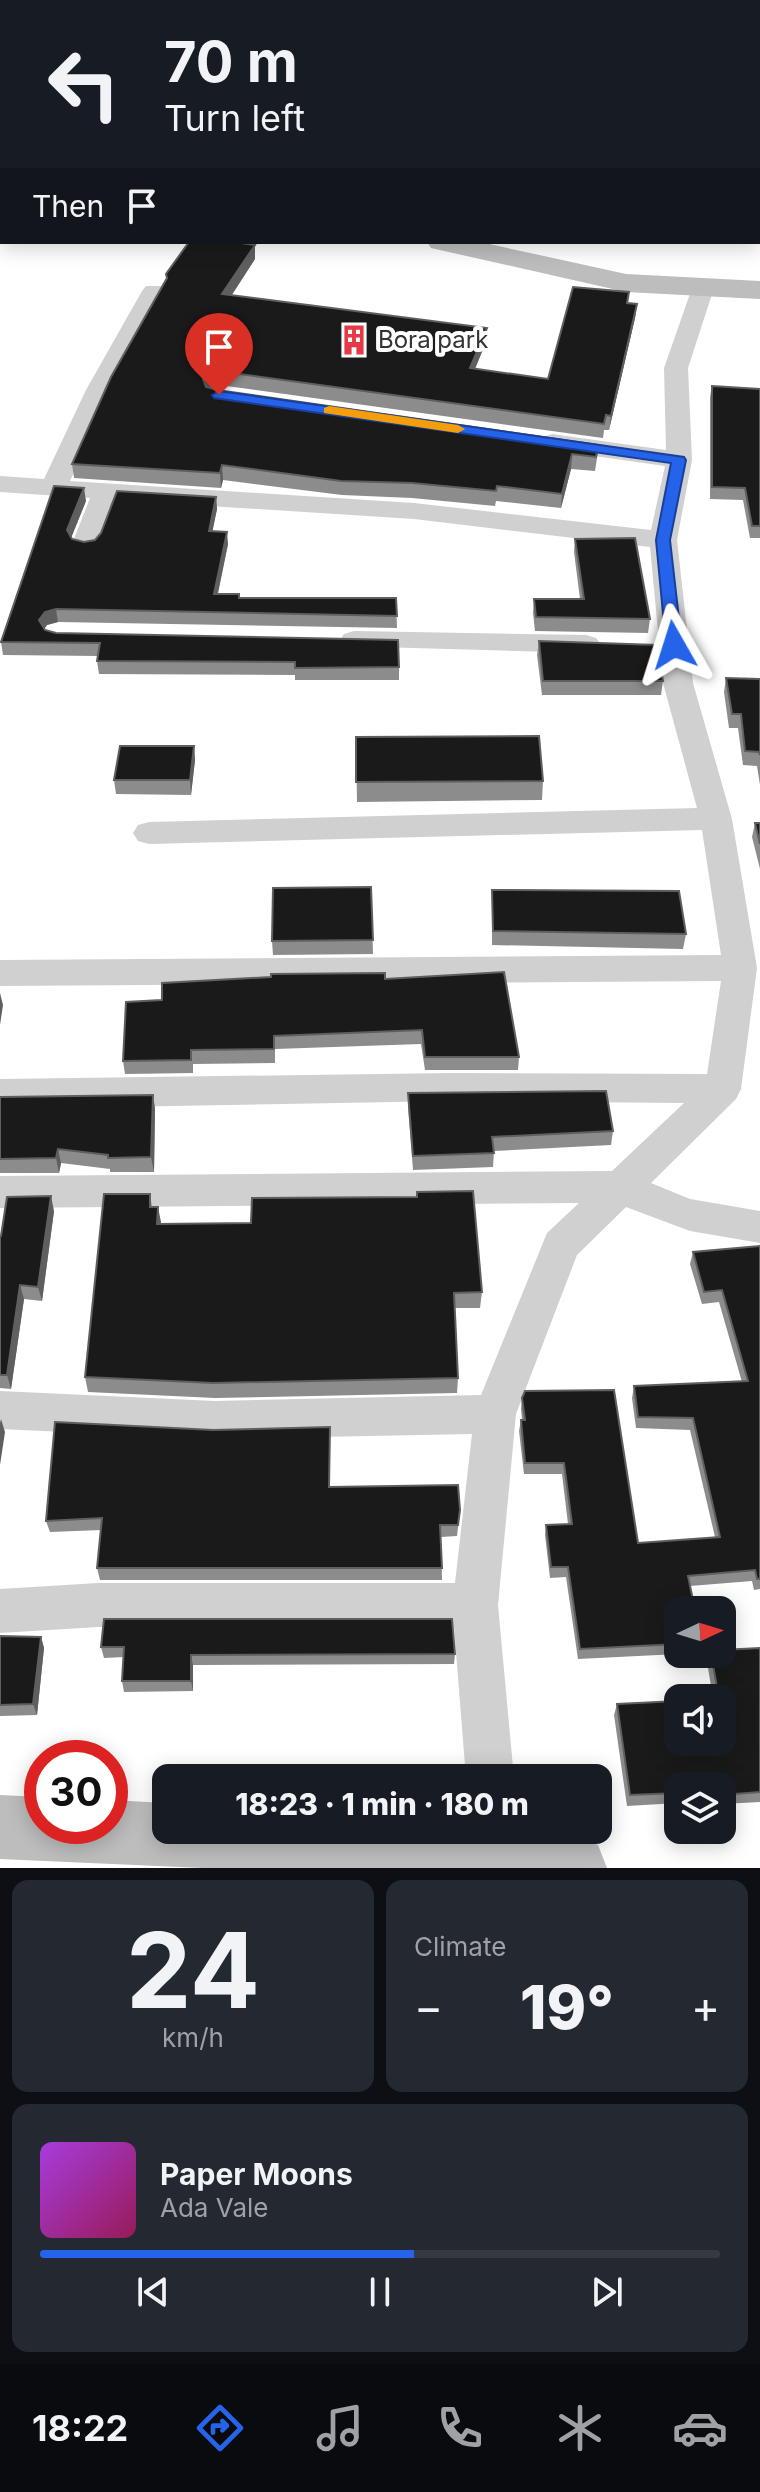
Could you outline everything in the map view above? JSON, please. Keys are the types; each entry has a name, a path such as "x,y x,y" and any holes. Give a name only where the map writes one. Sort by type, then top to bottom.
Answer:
{"street":[{"path":"450,244 626,283 760,290"},
{"path":"489,1764 475,1605 495,1414 561,1245 625,1187 723,1089 740,968 716,819 678,683 658,645 663,540 679,460 676,368 703,288"},
{"path":"53,488 98,390 154,291"},
{"path":"525,438 679,460"},
{"path":"0,484 414,511 663,540"},
{"path":"86,544 106,491"},
{"path":"327,639 611,644"},
{"path":"149,833 716,819"},
{"path":"0,973 740,968"},
{"path":"0,1094 452,1087 723,1089"},
{"path":"0,1192 625,1187 655,1205 690,1217 760,1227"},
{"path":"0,1410 215,1420 495,1414"},
{"path":"0,1611 113,1604 475,1605"},
{"path":"0,1827 161,1852 350,1854 435,1844"},
{"path":"513,1844 575,1868"}],"building":[{"path":"188,244 255,245 222,294 487,328 470,368 548,379 573,287 629,292 627,303 637,304 611,416 606,415 604,424 218,371 208,373 203,379 206,387 217,390 599,445 596,457 572,454 562,494 497,486 496,491 412,483 341,481 222,465 220,473 72,464 111,377 167,278 166,274"},
{"path":"712,386 760,389 760,526 752,526 745,488 712,487"},
{"path":"54,486 84,488 67,530 72,539 84,542 95,540 101,533 117,491 216,497 209,531 227,532 214,594 239,594 239,598 396,598 397,616 56,609 45,612 39,620 45,630 56,633 398,640 399,667 295,668 295,662 97,661 100,643 1,642"},
{"path":"635,538 650,619 536,617 534,599 584,599 575,539"},
{"path":"539,641 657,645 663,681 543,681"},
{"path":"726,678 760,679 760,755 759,752 745,751 741,714 732,714"},
{"path":"539,736 543,781 356,782 356,737"},
{"path":"120,746 194,746 190,780 114,780"},
{"path":"755,823 760,823 760,844"},
{"path":"371,887 373,940 272,941 273,888"},
{"path":"492,890 679,891 686,934 493,931"},
{"path":"504,972 519,1057 425,1057 422,1030 274,1036 274,1049 191,1050 191,1060 123,1061 126,1002 162,1000 162,983 271,977 271,974 385,973 385,979"},
{"path":"606,1091 613,1131 492,1137 494,1153 413,1156 408,1093"},
{"path":"153,1095 151,1157 108,1158 108,1155 58,1149 56,1158 0,1159 0,1097"},
{"path":"473,1191 482,1292 454,1293 458,1378 213,1383 85,1377 104,1194 150,1194 150,1207 158,1207 157,1224 251,1223 252,1198 417,1197 417,1192"},
{"path":"51,1196 38,1287 20,1285 7,1375 0,1375 0,1236 7,1197"},
{"path":"760,1246 760,1579 757,1579 755,1570 688,1576 692,1596 664,1596 664,1645 580,1649 568,1567 551,1567 546,1525 572,1524 564,1463 525,1463 522,1398 525,1391 614,1390 638,1543 720,1537 693,1418 638,1417 634,1386 748,1381 722,1290 704,1292 693,1252"},
{"path":"55,1422 213,1430 330,1427 329,1487 458,1485 458,1525 440,1525 442,1568 97,1568 102,1518 46,1521"},
{"path":"104,1619 452,1619 455,1654 191,1655 191,1681 122,1681 124,1647 101,1647"},
{"path":"0,1636 41,1637 33,1704 0,1705"},
{"path":"760,1648 760,1792 736,1794 736,1772 664,1772 664,1794 630,1795 617,1704 664,1702 664,1756 736,1756 736,1684 716,1684 714,1668 736,1668 736,1649"}],"slow traffic":[{"path":"329,410 458,429"}],"place":[{"name":"Bora park","path":"354,340"}],"route":[{"path":"219,395 679,460 663,540 674,645"}]}
